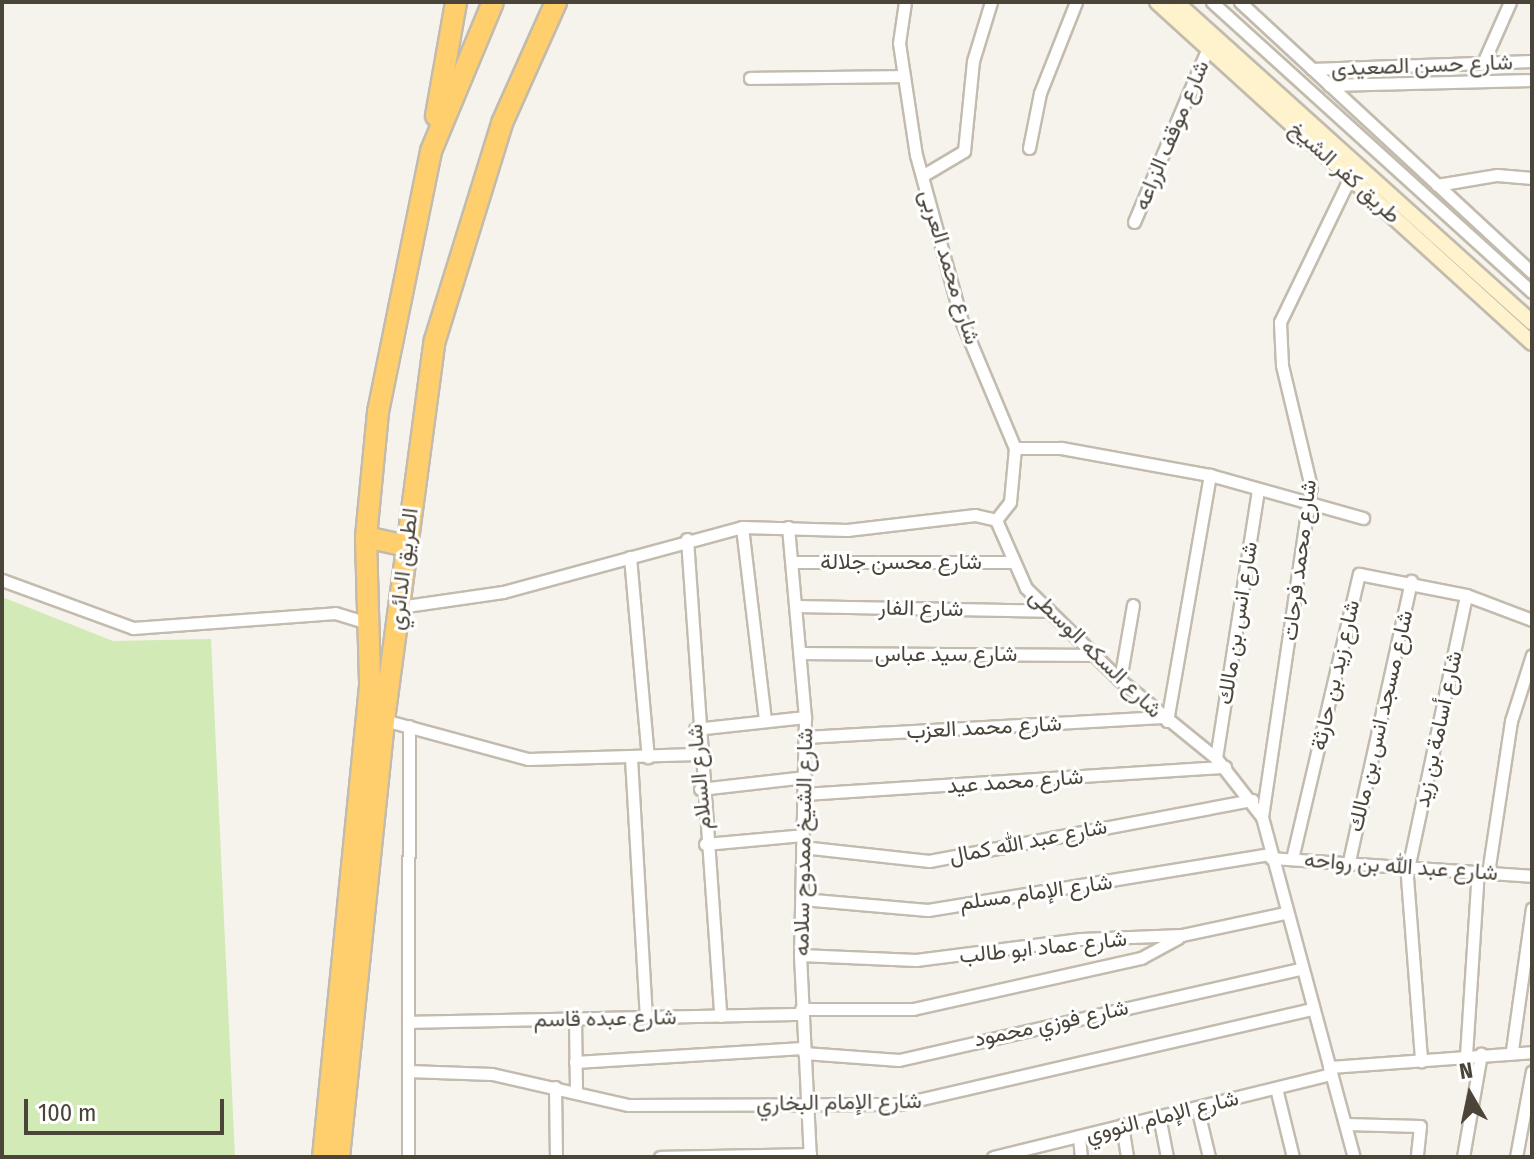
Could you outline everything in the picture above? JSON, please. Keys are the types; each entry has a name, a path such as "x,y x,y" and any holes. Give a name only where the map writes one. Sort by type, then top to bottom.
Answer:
{"highway":[{"path":"431,151 456,2"},
{"name":"الطريق الدائري","path":"339,1157 368,793 370,624 366,537 397,289 431,151 493,2"},
{"name":"الطريق الدائري","path":"323,1157 368,793 384,720 435,340 498,135 556,2"},
{"path":"366,537 406,546"}],"street":[{"name":"شارع محمد العربى","path":"905,2 903,76 922,176 962,322 1015,448 1010,502 996,520"},
{"path":"922,176 964,151 973,61 991,2"},
{"path":"1029,148 1040,93 1076,2"},
{"name":"طريق كفر الشيخ","path":"1157,2 1199,31 1450,259 1531,338"},
{"name":"طريق كفر الشيخ","path":"1176,2 1208,48 1350,177 1532,323"},
{"path":"1212,2 1532,292"},
{"path":"1240,2 1532,272"},
{"path":"1483,63 1510,2"},
{"name":"شارع موقف الزراعه","path":"1134,222 1208,48"},
{"name":"شارع حسن الصعيدى","path":"1312,69 1532,61"},
{"path":"750,78 903,76"},
{"name":"شارع حسن الصعيدى","path":"1329,85 1532,80"},
{"path":"1437,185 1497,175 1532,178"},
{"name":"شارع محمد فرحات","path":"1262,817 1311,472 1282,365 1280,322 1350,177"},
{"path":"1015,448 1061,448 1210,475 1363,518"},
{"path":"1165,719 1210,475"},
{"name":"شارع انس بن مالك","path":"1221,763 1258,489"},
{"path":"399,607 503,592 687,539 742,527 864,530 975,515 996,520"},
{"name":"شارع السكه الوسطى","path":"996,520 1011,562 1047,611 1120,680 1221,763 1262,817 1298,969 1354,1157"},
{"path":"742,527 765,721"},
{"name":"شارع الشيخ ممدوح سلامه","path":"788,527 805,717 800,955 810,1155"},
{"name":"شارع السلام","path":"687,539 695,729 720,1016"},
{"path":"630,557 648,757"},
{"name":"شارع محسن جلالة","path":"792,562 1011,562"},
{"name":"شارع زيد بن حارثة","path":"1292,859 1359,574 1411,581 1466,595 1532,620"},
{"path":"2,580 133,628 335,613 370,624"},
{"name":"شارع مسجد انس بن مالك","path":"1349,861 1411,581"},
{"name":"شارع أسامة بن زيد","path":"1421,1061 1408,864 1466,595"},
{"path":"1120,680 1133,605"},
{"name":"شارع الفار","path":"796,606 1047,611"},
{"name":"شارع سيد عباس","path":"800,653 1093,655"},
{"path":"1466,1055 1483,872 1511,721 1532,655"},
{"path":"695,729 805,717"},
{"name":"شارع محمد العزب","path":"805,737 1165,719"},
{"path":"384,720 528,759 697,754"},
{"path":"408,1157 409,726"},
{"path":"631,758 646,1017"},
{"name":"شارع محمد عيد","path":"804,794 1221,763"},
{"path":"700,789 805,777"},
{"name":"شارع عبد الله كمال","path":"705,844 802,841 929,861 1252,800"},
{"name":"شارع عبد الله بن رواحه","path":"1270,856 1408,864 1532,876"},
{"name":"شارع الإمام مسلم","path":"802,899 928,910 1270,856"},
{"path":"1512,1050 1532,908"},
{"name":"شارع عماد ابو طالب","path":"800,955 916,960 1182,935 1285,913"},
{"name":"شارع عبده قاسم","path":"408,1022 913,1009 1129,961 1182,935"},
{"name":"شارع فوزي محمود","path":"575,1062 804,1050 899,1060 1298,969"},
{"name":"شارع الإمام البخاري","path":"408,1071 492,1074 656,1107 934,1100 1311,1009"},
{"path":"575,1018 576,1093"},
{"name":"شارع الإمام النووي","path":"993,1157 1276,1088 1330,1071 1512,1050 1532,1052"},
{"path":"1463,1157 1481,1054"},
{"path":"1516,1157 1532,1071"},
{"path":"555,1087 556,1157"},
{"path":"1276,1088 1293,1157"},
{"path":"1197,1107 1209,1157"},
{"path":"1159,1116 1167,1157"},
{"path":"1345,1124 1420,1126 1417,1157"},
{"path":"1122,1125 1127,1157"},
{"path":"1079,1136 1081,1157"},
{"path":"660,1157 810,1155"}],"green space":[{"path":"2,597 113,641 211,639 235,1157 2,1157"}]}
